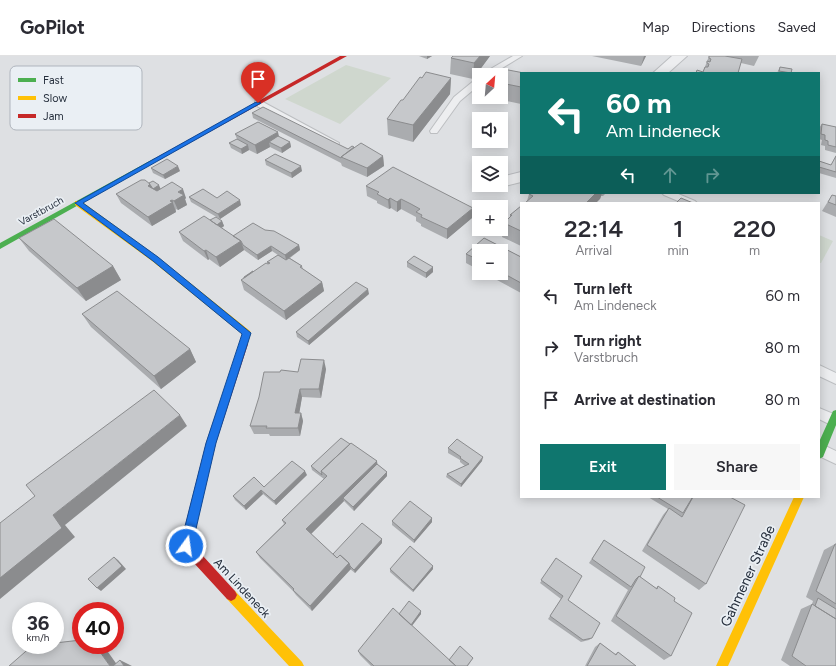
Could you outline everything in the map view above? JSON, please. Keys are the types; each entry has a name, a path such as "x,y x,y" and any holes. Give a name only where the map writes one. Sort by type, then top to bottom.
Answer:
{"street":[{"name":"Varstbruch","path":"0,246 344,56"},
{"path":"661,72 680,56"},
{"path":"508,180 520,177"},
{"name":"Am Lindeneck","path":"78,203 155,259 247,333 211,443 186,546 298,666"},
{"path":"820,452 835,417"},
{"name":"Gahmener Straße","path":"722,666 799,498"}],"lane":[{"path":"497,68 518,56"},
{"path":"434,131 458,99 472,87"},
{"path":"258,103 337,144"},
{"path":"670,194 690,202"},
{"path":"820,371 836,379"},
{"path":"820,413 835,417"},
{"path":"820,452 836,458"}],"shaded area":[{"path":"346,65 391,78 340,124 285,99"},
{"path":"820,235 833,241 820,263"}],"building":[{"path":"453,56 480,56 474,63 451,58"},
{"path":"709,56 725,56 742,59 738,72 703,72 705,67 708,67 709,64 707,61 710,62 711,59"},
{"path":"780,67 792,69 791,72 779,71"},
{"path":"508,70 520,72 520,87 508,84"},
{"path":"426,72 451,78 413,125 387,119 420,77 422,78"},
{"path":"263,107 348,149 352,146 354,147 341,158 252,113"},
{"path":"258,122 278,132 255,145 235,134"},
{"path":"822,124 836,127 836,147 828,145 828,141 825,140 825,135 821,134"},
{"path":"278,136 290,142 281,148 269,142"},
{"path":"237,139 248,145 241,149 229,143"},
{"path":"361,143 383,156 367,168 341,157"},
{"path":"275,154 301,166 291,173 265,160"},
{"path":"836,156 836,172 820,167 820,161 831,165"},
{"path":"167,159 178,166 163,175 151,168"},
{"path":"393,167 472,209 447,229 421,217 422,215 416,212 420,209 411,204 401,199 397,202 390,198 388,200 377,194 379,192 366,186"},
{"path":"141,180 145,180 150,184 148,186 157,191 172,182 183,189 178,192 184,195 174,201 170,201 173,202 148,217 116,194"},
{"path":"153,181 159,185 153,189 149,183"},
{"path":"203,189 217,198 227,191 240,200 218,214 189,197"},
{"path":"529,194 595,194 587,202 526,202 533,196"},
{"path":"832,195 836,196 836,205 828,202"},
{"path":"681,198 691,202 677,202"},
{"path":"520,207 520,231 508,225 508,219 512,215 510,215"},
{"path":"204,216 241,241 216,257 206,250 204,251 179,232"},
{"path":"216,217 222,221 217,225 210,220"},
{"path":"54,219 113,266 77,288 19,238"},
{"path":"253,223 265,230 274,231 299,245 285,255 271,246 257,255 233,236"},
{"path":"484,238 496,244 477,244"},
{"path":"472,249 472,257 466,254"},
{"path":"508,250 520,256 520,282 508,276"},
{"path":"278,255 286,260 289,258 322,282 284,311 241,280 266,263 270,263 267,262"},
{"path":"414,256 433,267 426,273 407,262"},
{"path":"356,282 368,289 308,341 296,332"},
{"path":"117,291 190,349 154,376 82,314"},
{"path":"301,359 324,360 319,389 300,389 295,413 301,413 298,428 266,428 267,426 250,426 259,397 264,372 280,372 281,370 298,372"},
{"path":"154,390 180,415 53,515 62,528 0,578 0,523 35,496 26,485"},
{"path":"341,438 350,444 321,471 322,475 311,466"},
{"path":"457,439 483,457 461,484 447,474 469,464 448,448"},
{"path":"351,443 377,461 306,529 337,558 340,555 349,563 310,606 256,552 286,523 282,520 327,476 321,471"},
{"path":"292,461 305,471 274,501 261,490 244,506 233,496 254,477 264,487"},
{"path":"377,464 387,472 353,507 343,498"},
{"path":"659,498 692,498 683,513"},
{"path":"692,498 732,498 745,505 706,584 647,545 669,508 682,517"},
{"path":"410,501 432,518 414,540 392,521"},
{"path":"362,523 382,539 354,570 340,555 337,558 333,554"},
{"path":"604,540 645,567 640,577 639,576 636,579 631,587 592,559"},
{"path":"836,544 836,604 816,591"},
{"path":"410,546 433,566 413,590 390,569"},
{"path":"114,557 122,566 97,588 88,579"},
{"path":"556,558 582,576 568,600 600,623 592,638 583,640 550,616 563,596 541,580"},
{"path":"639,576 657,589 658,586 675,598 674,601 692,613 671,656 616,616"},
{"path":"818,598 836,609 836,619 815,606"},
{"path":"409,601 421,611 411,625 399,614"},
{"path":"812,604 836,619 836,666 806,666 792,656"},
{"path":"393,608 456,666 374,666 358,651"},
{"path":"72,641 72,654 101,654 110,666 9,666 23,654 64,654 64,642"},
{"path":"600,643 616,655 618,652 636,666 587,666"},
{"path":"460,646 473,658 467,666 456,666 449,660"},
{"path":"120,660 124,666 113,666"}],"traffic: fast":[{"path":"0,246 155,160"},
{"path":"820,452 836,414"}],"traffic: slow":[{"path":"78,203 155,259 247,333 244,344"},
{"path":"722,666 799,498"},
{"path":"231,595 298,666"}],"traffic: jam":[{"path":"155,160 344,56"},
{"path":"231,595 186,546 211,443 244,344"}],"route":[{"path":"186,546 211,443 247,333 155,259 78,203 258,103"}]}
